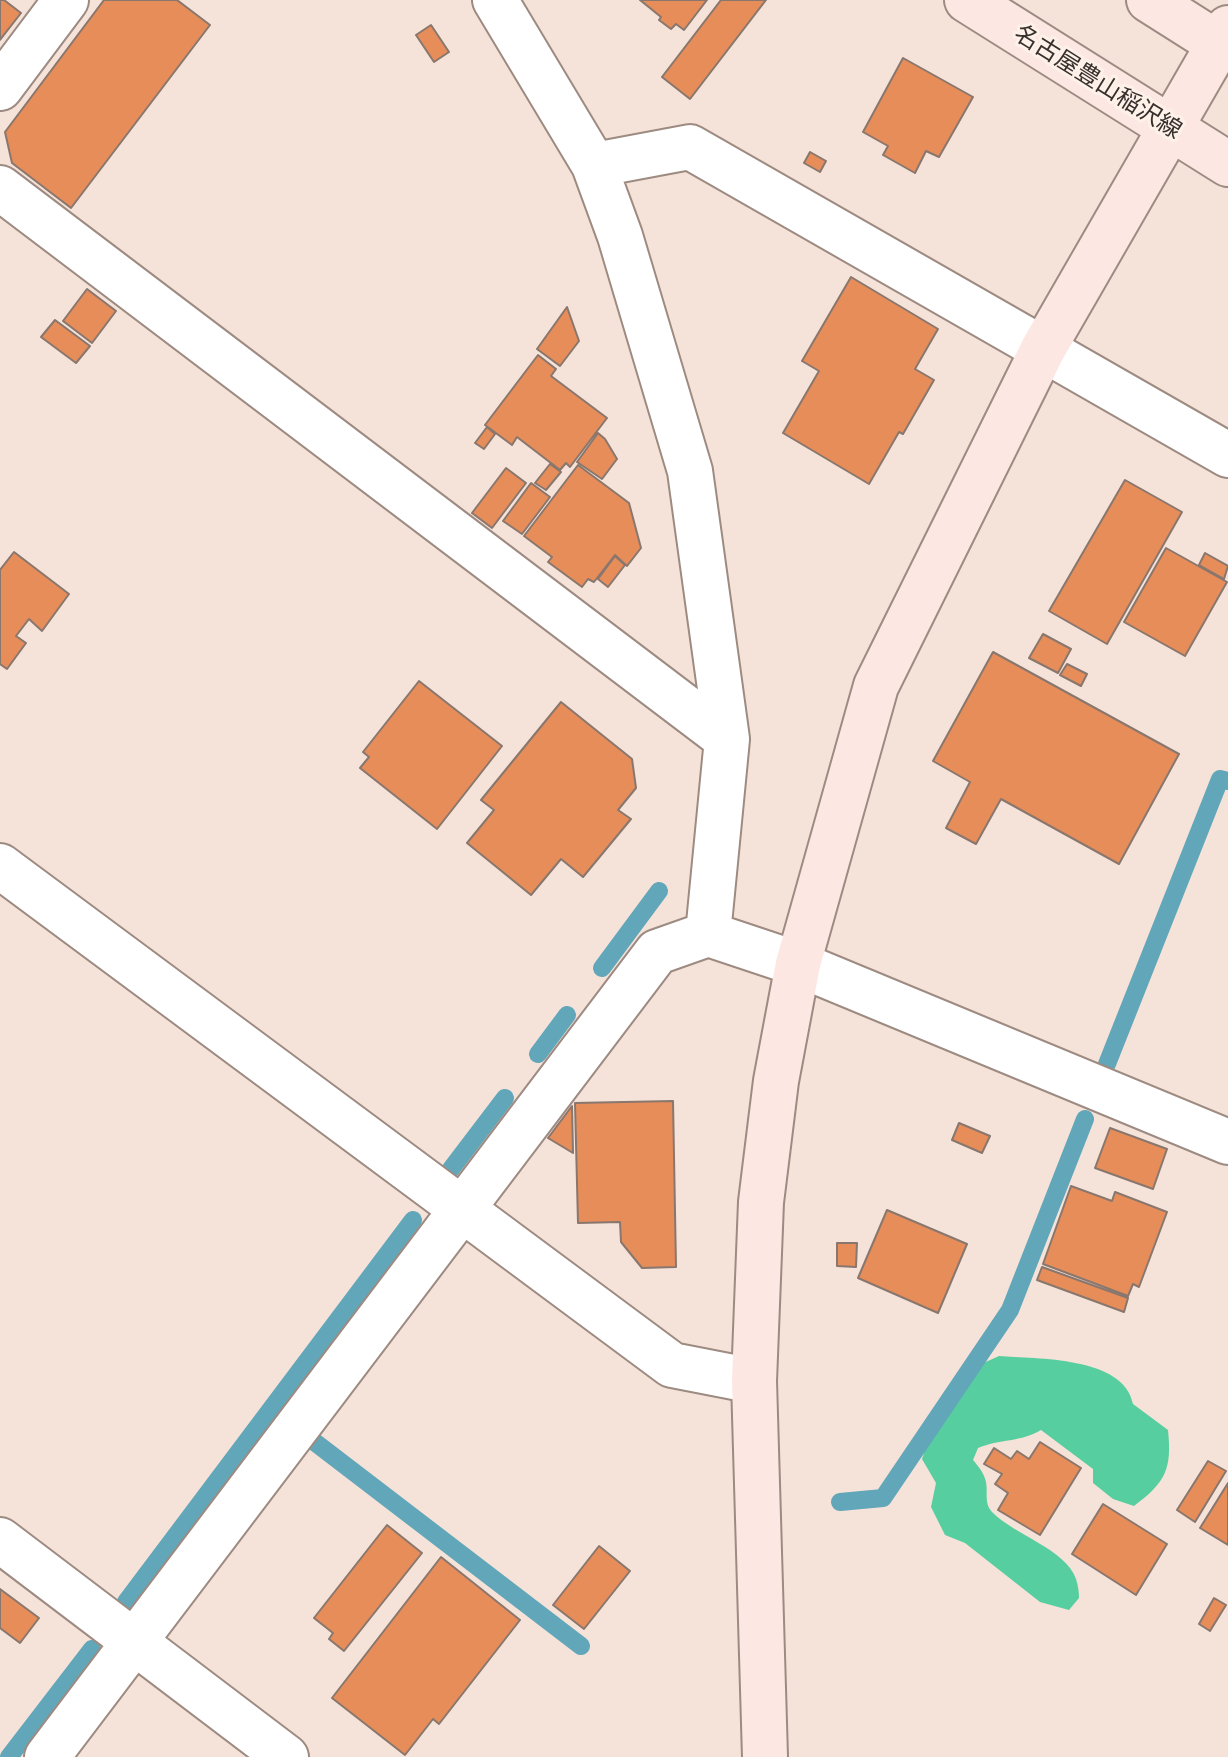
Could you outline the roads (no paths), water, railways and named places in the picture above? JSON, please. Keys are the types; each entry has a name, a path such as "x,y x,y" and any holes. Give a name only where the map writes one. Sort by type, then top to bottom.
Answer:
{"street":[{"path":"0,88 66,0"},
{"path":"495,0 594,165 620,236 690,471 727,739 708,934"},
{"name":"名古屋豊山稲沢線","path":"967,0 1228,164"},
{"path":"765,1757 754,1381 761,1202 776,1081 798,964 876,686 1043,349 1170,128 1225,40 1149,0"},
{"path":"594,165 690,147 1228,455"},
{"path":"0,188 727,739"},
{"path":"0,866 672,1365 754,1381"},
{"path":"47,1757 657,952 708,934 798,964 1228,1142"},
{"path":"0,1540 286,1757"}],"waterway":[{"path":"1107,1064 1220,779 1228,781"},
{"path":"602,968 659,891"},
{"path":"538,1054 567,1015"},
{"path":"451,1169 505,1098"},
{"path":"840,1502 883,1498 1010,1310 1085,1119"},
{"path":"126,1602 413,1220"},
{"path":"312,1440 581,1646"},
{"path":"9,1757 92,1649"}]}
